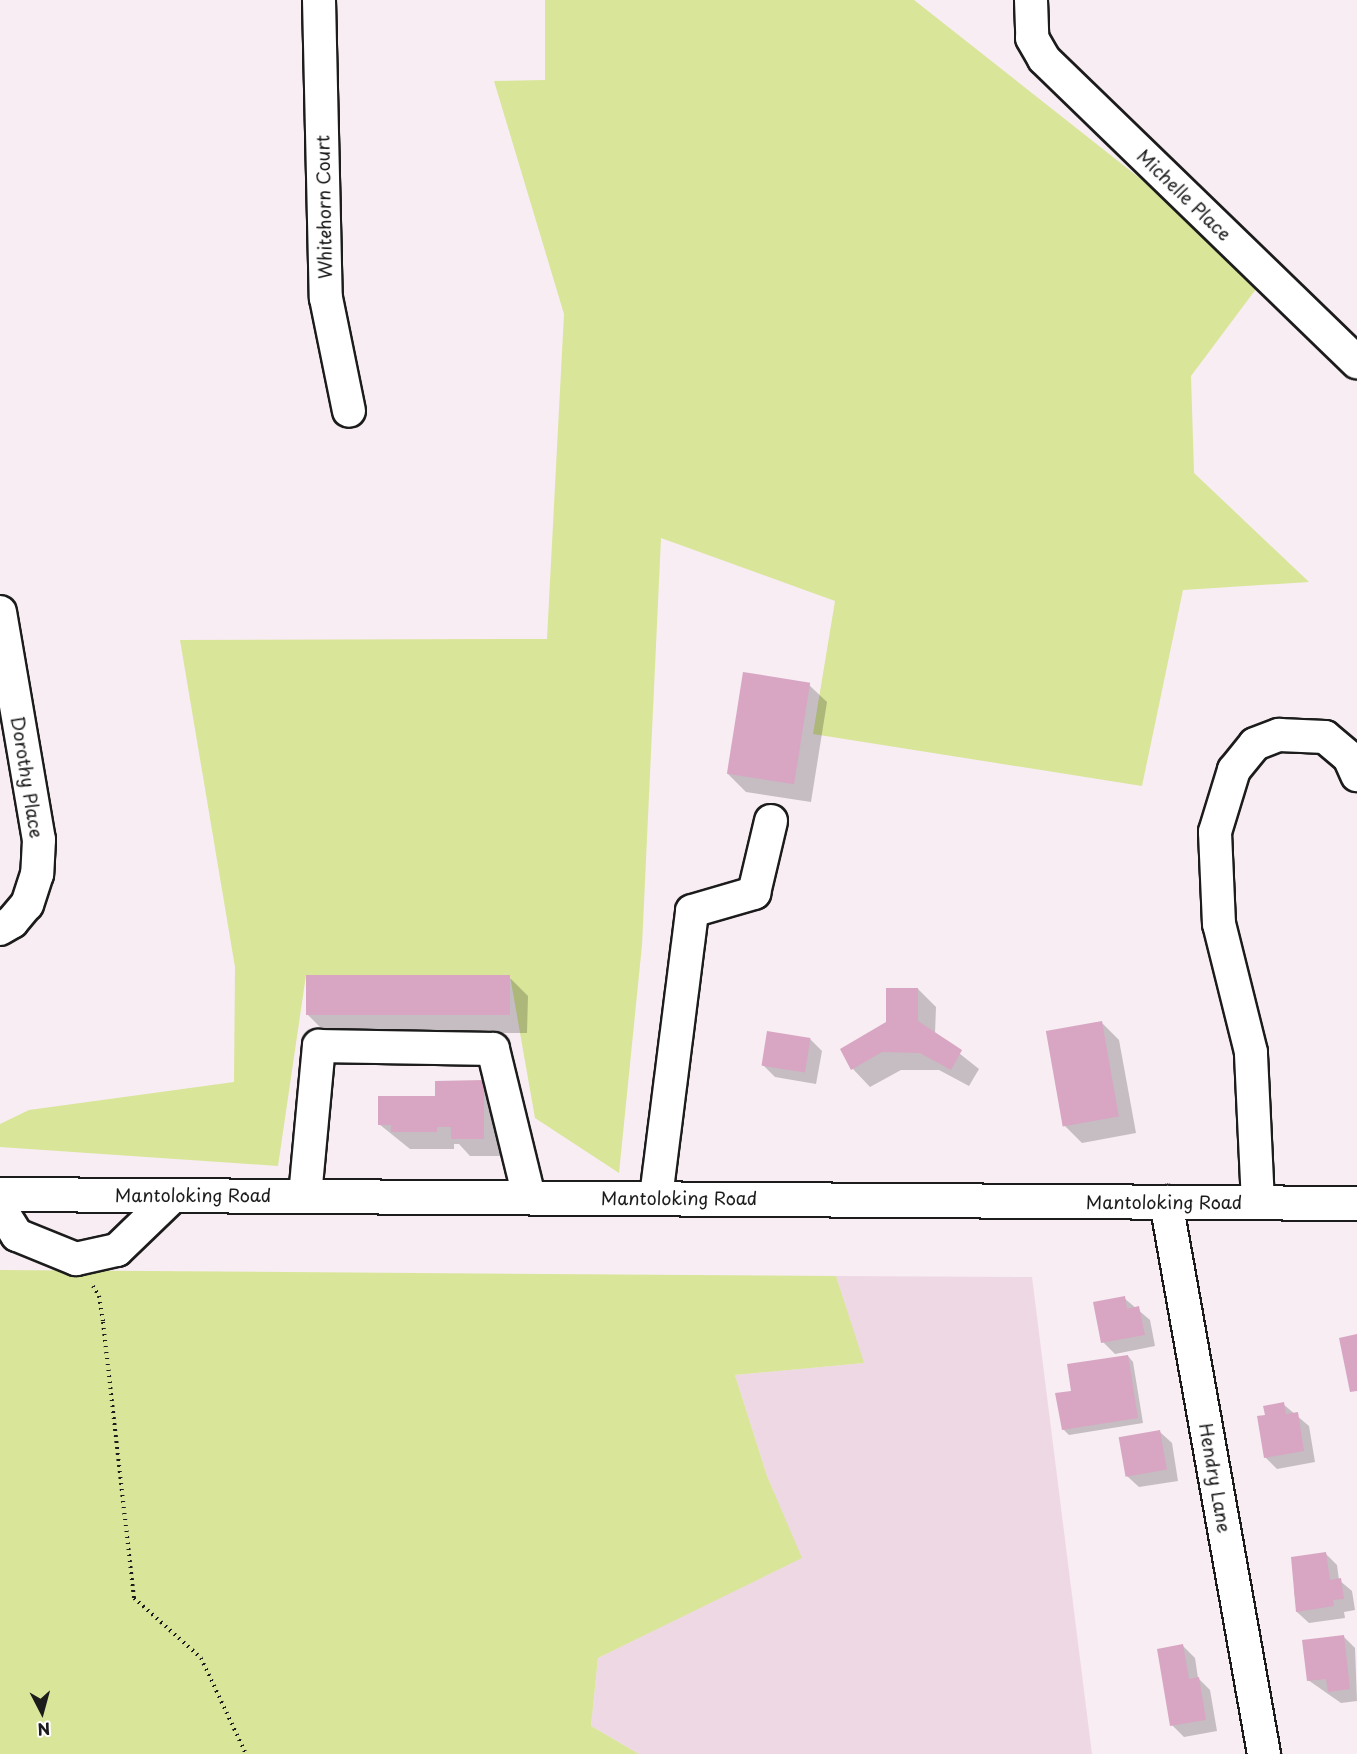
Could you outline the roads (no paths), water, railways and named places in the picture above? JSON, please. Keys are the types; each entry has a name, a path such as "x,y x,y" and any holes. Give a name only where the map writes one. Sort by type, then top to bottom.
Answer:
{"main road":[{"name":"Mantoloking Road","path":"0,1194 1357,1203"}],"street":[{"name":"Whitehorn Court","path":"319,0 326,298 349,411"},
{"name":"Michelle Place","path":"1032,8 1032,38 1044,59 1357,362"},
{"name":"Dorothy Place","path":"0,612 39,840 37,874 27,904 12,922 0,929"},
{"path":"1258,1203 1251,1052 1219,924 1215,832 1234,770 1255,744 1279,735 1325,737 1349,757 1357,775"},
{"path":"656,1197 692,911 754,893 771,821"},
{"path":"305,1196 319,1046 493,1049 529,1197"},
{"path":"0,1208 17,1235 76,1259 117,1250 174,1195"},
{"name":"Hendry Lane","path":"1166,1202 1264,1754"}]}
